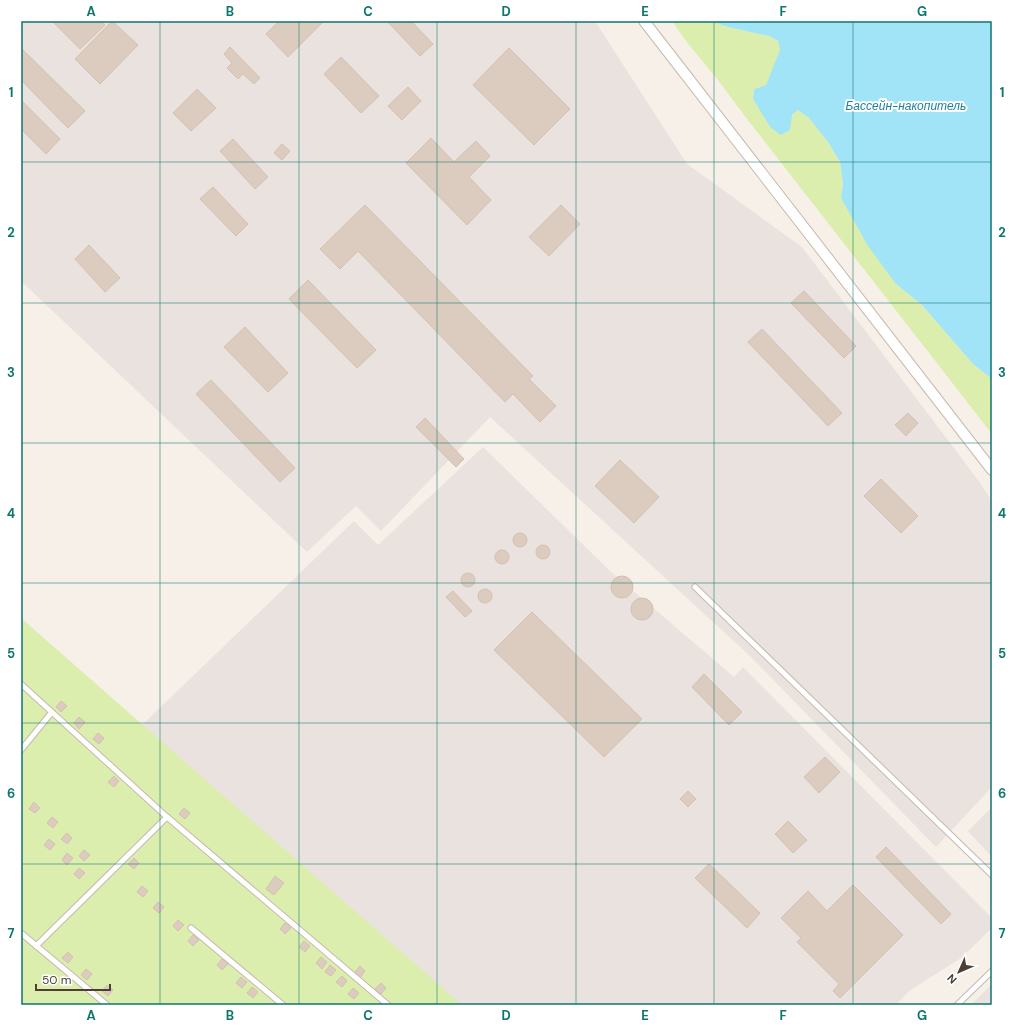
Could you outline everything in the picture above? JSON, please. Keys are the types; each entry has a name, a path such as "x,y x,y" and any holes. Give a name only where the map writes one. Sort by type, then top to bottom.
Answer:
{"street":[{"path":"644,21 992,470"}],"lane":[{"path":"695,587 992,875"},
{"path":"21,684 167,817 388,1005"},
{"path":"21,750 52,712"},
{"path":"36,946 167,817"},
{"path":"191,928 283,1005"},
{"path":"21,932 107,1005"},
{"path":"957,1005 992,971"}],"shaded area":[{"path":"21,21 595,21 687,164 802,247 978,480 992,501 992,787 936,847 750,656 490,417 381,531 356,506 307,552 21,281"},
{"path":"483,447 610,571 734,677 743,667 992,918 992,928 961,958 909,991 896,1005 454,1005 139,728 354,521 378,545"},
{"path":"992,807 992,857 968,831"},
{"path":"992,984 992,1005 971,1005"}],"green space":[{"path":"672,21 711,21 728,27 769,36 778,41 781,50 766,85 754,89 753,99 759,109 792,115 798,110 809,118 828,142 840,162 843,184 841,198 896,284 922,305 973,364 992,379 992,434 718,80 686,41"},
{"path":"21,618 462,1005 21,1005"}],"water":[{"name":"Бассейн-накопитель","path":"711,21 992,21 992,379 973,364 922,305 896,284 868,246 841,198 843,184 840,162 828,142 809,118 798,110 792,115 790,130 781,135 771,128 753,99 754,89 766,85 780,50 778,41 769,36 728,27"}],"building":[{"path":"52,21 101,21 105,25 80,49"},
{"path":"112,21 138,45 100,84 75,59"},
{"path":"279,21 324,21 288,57 266,34"},
{"path":"387,21 411,21 433,44 420,56"},
{"path":"230,47 260,78 254,84 243,74 238,79 227,68 232,63 224,54"},
{"path":"21,48 85,111 68,128 21,80"},
{"path":"509,48 570,109 534,145 473,85"},
{"path":"341,57 379,96 361,113 324,74"},
{"path":"408,87 421,101 402,120 388,106"},
{"path":"197,89 216,108 191,131 173,113"},
{"path":"21,100 60,139 46,154 21,129"},
{"path":"431,138 454,162 476,141 490,156 469,177 491,200 467,225 406,163"},
{"path":"233,139 268,177 255,189 220,151"},
{"path":"282,144 290,151 282,160 274,153"},
{"path":"213,187 248,224 236,236 200,199"},
{"path":"365,205 533,376 529,379 556,406 540,422 513,394 505,402 358,251 340,269 320,249"},
{"path":"561,205 580,224 549,256 529,237"},
{"path":"89,245 120,278 105,292 75,259"},
{"path":"308,280 376,350 357,368 289,299"},
{"path":"804,291 856,346 844,358 791,303"},
{"path":"245,327 288,373 268,392 224,347"},
{"path":"762,329 842,413 828,426 748,342"},
{"path":"211,380 295,468 280,482 196,394"},
{"path":"908,413 918,423 906,436 895,425"},
{"path":"425,418 464,459 456,467 416,427"},
{"path":"620,460 659,497 634,523 595,486"},
{"path":"881,479 918,516 901,533 864,496"},
{"path":"517,533 523,533 527,537 527,543 523,547 517,547 513,543 513,537"},
{"path":"540,545 546,545 550,549 550,555 546,559 540,559 536,555 536,549"},
{"path":"499,550 505,550 509,554 509,560 505,564 499,564 495,560 495,554"},
{"path":"465,573 471,573 475,577 475,583 471,587 465,587 461,583 461,577"},
{"path":"622,576 630,579 633,587 630,595 622,598 614,595 611,587 614,579"},
{"path":"482,589 488,589 492,593 492,599 488,603 482,603 478,599 478,593"},
{"path":"453,591 472,611 465,617 446,597"},
{"path":"642,598 650,601 653,609 650,617 642,620 634,617 631,609 634,601"},
{"path":"532,612 642,719 604,757 494,650"},
{"path":"704,674 742,712 729,725 692,687"},
{"path":"61,701 67,706 61,712 56,707"},
{"path":"79,717 85,722 79,729 74,723"},
{"path":"98,733 104,738 99,744 93,739"},
{"path":"825,757 840,772 819,793 804,777"},
{"path":"114,776 119,781 114,787 108,782"},
{"path":"688,791 696,799 688,807 680,799"},
{"path":"34,802 40,808 35,813 29,809"},
{"path":"184,808 190,813 185,819 179,814"},
{"path":"52,817 58,822 53,828 47,823"},
{"path":"788,821 807,840 793,853 775,834"},
{"path":"67,833 72,838 67,844 61,839"},
{"path":"49,839 55,844 50,850 44,845"},
{"path":"886,847 951,914 941,924 876,857"},
{"path":"84,850 90,855 84,861 79,856"},
{"path":"67,853 73,858 67,865 62,860"},
{"path":"134,858 139,863 134,869 128,864"},
{"path":"709,864 760,913 747,928 695,878"},
{"path":"79,868 85,873 79,879 74,874"},
{"path":"275,876 284,883 274,895 266,889"},
{"path":"853,885 903,935 840,998 833,991 839,984 797,942 801,938 781,918 808,891 827,911"},
{"path":"142,886 148,891 143,897 137,892"},
{"path":"158,902 164,907 159,913 153,908"},
{"path":"178,920 184,925 178,931 173,926"},
{"path":"285,923 291,928 285,934 280,929"},
{"path":"193,935 199,940 193,946 188,941"},
{"path":"304,941 310,946 305,952 299,947"},
{"path":"68,952 73,957 68,963 62,958"},
{"path":"321,957 327,962 322,969 316,963"},
{"path":"222,959 228,964 222,970 217,965"},
{"path":"330,965 336,970 331,976 325,972"},
{"path":"360,966 365,971 360,978 354,973"},
{"path":"86,969 92,974 87,980 81,975"},
{"path":"342,976 347,981 342,987 336,982"},
{"path":"241,977 247,982 242,988 236,983"},
{"path":"381,983 386,988 381,994 375,989"},
{"path":"107,985 113,990 108,996 102,991"},
{"path":"252,987 258,992 253,998 247,993"},
{"path":"353,988 359,993 354,999 348,994"}]}
